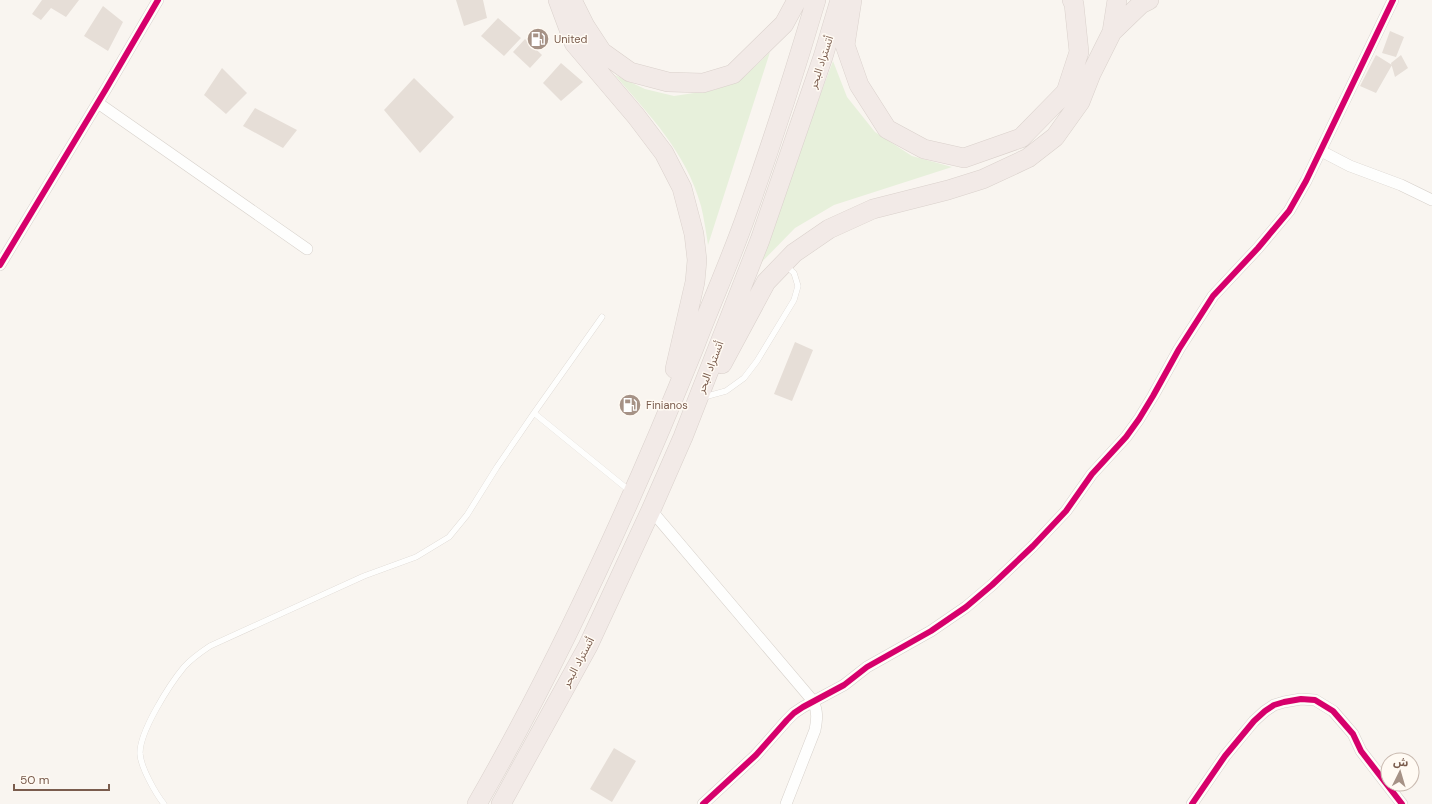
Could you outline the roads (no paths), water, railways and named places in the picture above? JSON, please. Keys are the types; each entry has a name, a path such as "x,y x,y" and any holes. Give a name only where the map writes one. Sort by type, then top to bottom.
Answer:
{"highway":[{"path":"558,0 574,43 636,116 664,153 682,188 694,234 696,260 695,282 675,369 667,414"},
{"path":"572,0 585,26 602,52 630,72 668,82 703,83 733,74 784,24 797,0"},
{"name":"أتستراد البحر","path":"477,804 515,738 577,613 667,414 747,215 816,0"},
{"name":"أتستراد البحر","path":"501,804 511,795 588,646 683,437 760,240 823,57 840,0"},
{"path":"852,0 845,45 858,85 887,129 924,149 964,158 1021,138 1066,92 1079,52 1074,1"},
{"path":"683,437 766,282 794,253 829,229 872,209 948,190 976,181 1028,158 1055,137 1080,102 1091,74 1112,32 1117,0"},
{"path":"1112,32 1141,4 1149,0"}],"street":[{"path":"0,265 98,103 158,0"},
{"path":"704,804 756,755 794,713 844,685 867,667 931,631 961,611 992,585 1052,527 1066,511 1092,474 1126,436 1138,419 1153,396 1179,349 1213,296 1258,248 1289,211 1321,151 1393,0"},
{"path":"98,103 307,249"},
{"path":"1321,151 1350,166 1401,185 1432,200"},
{"path":"651,510 813,702 817,710 815,730 786,804"},
{"path":"1192,804 1225,756 1254,721 1274,705 1301,699 1315,700 1333,711 1353,734 1361,751 1402,804"}],"lane":[{"path":"704,397 726,391 744,378 757,361 794,300 798,286 794,273 784,264"},
{"path":"164,804 157,796 145,771 140,755 143,736 152,718 184,667 196,655 210,646 364,576 416,557 449,537 467,515 497,467 602,317"},
{"path":"534,413 632,494"}],"place":[{"name":"United","path":"538,39"},
{"name":"Finianos","path":"630,405"}]}
